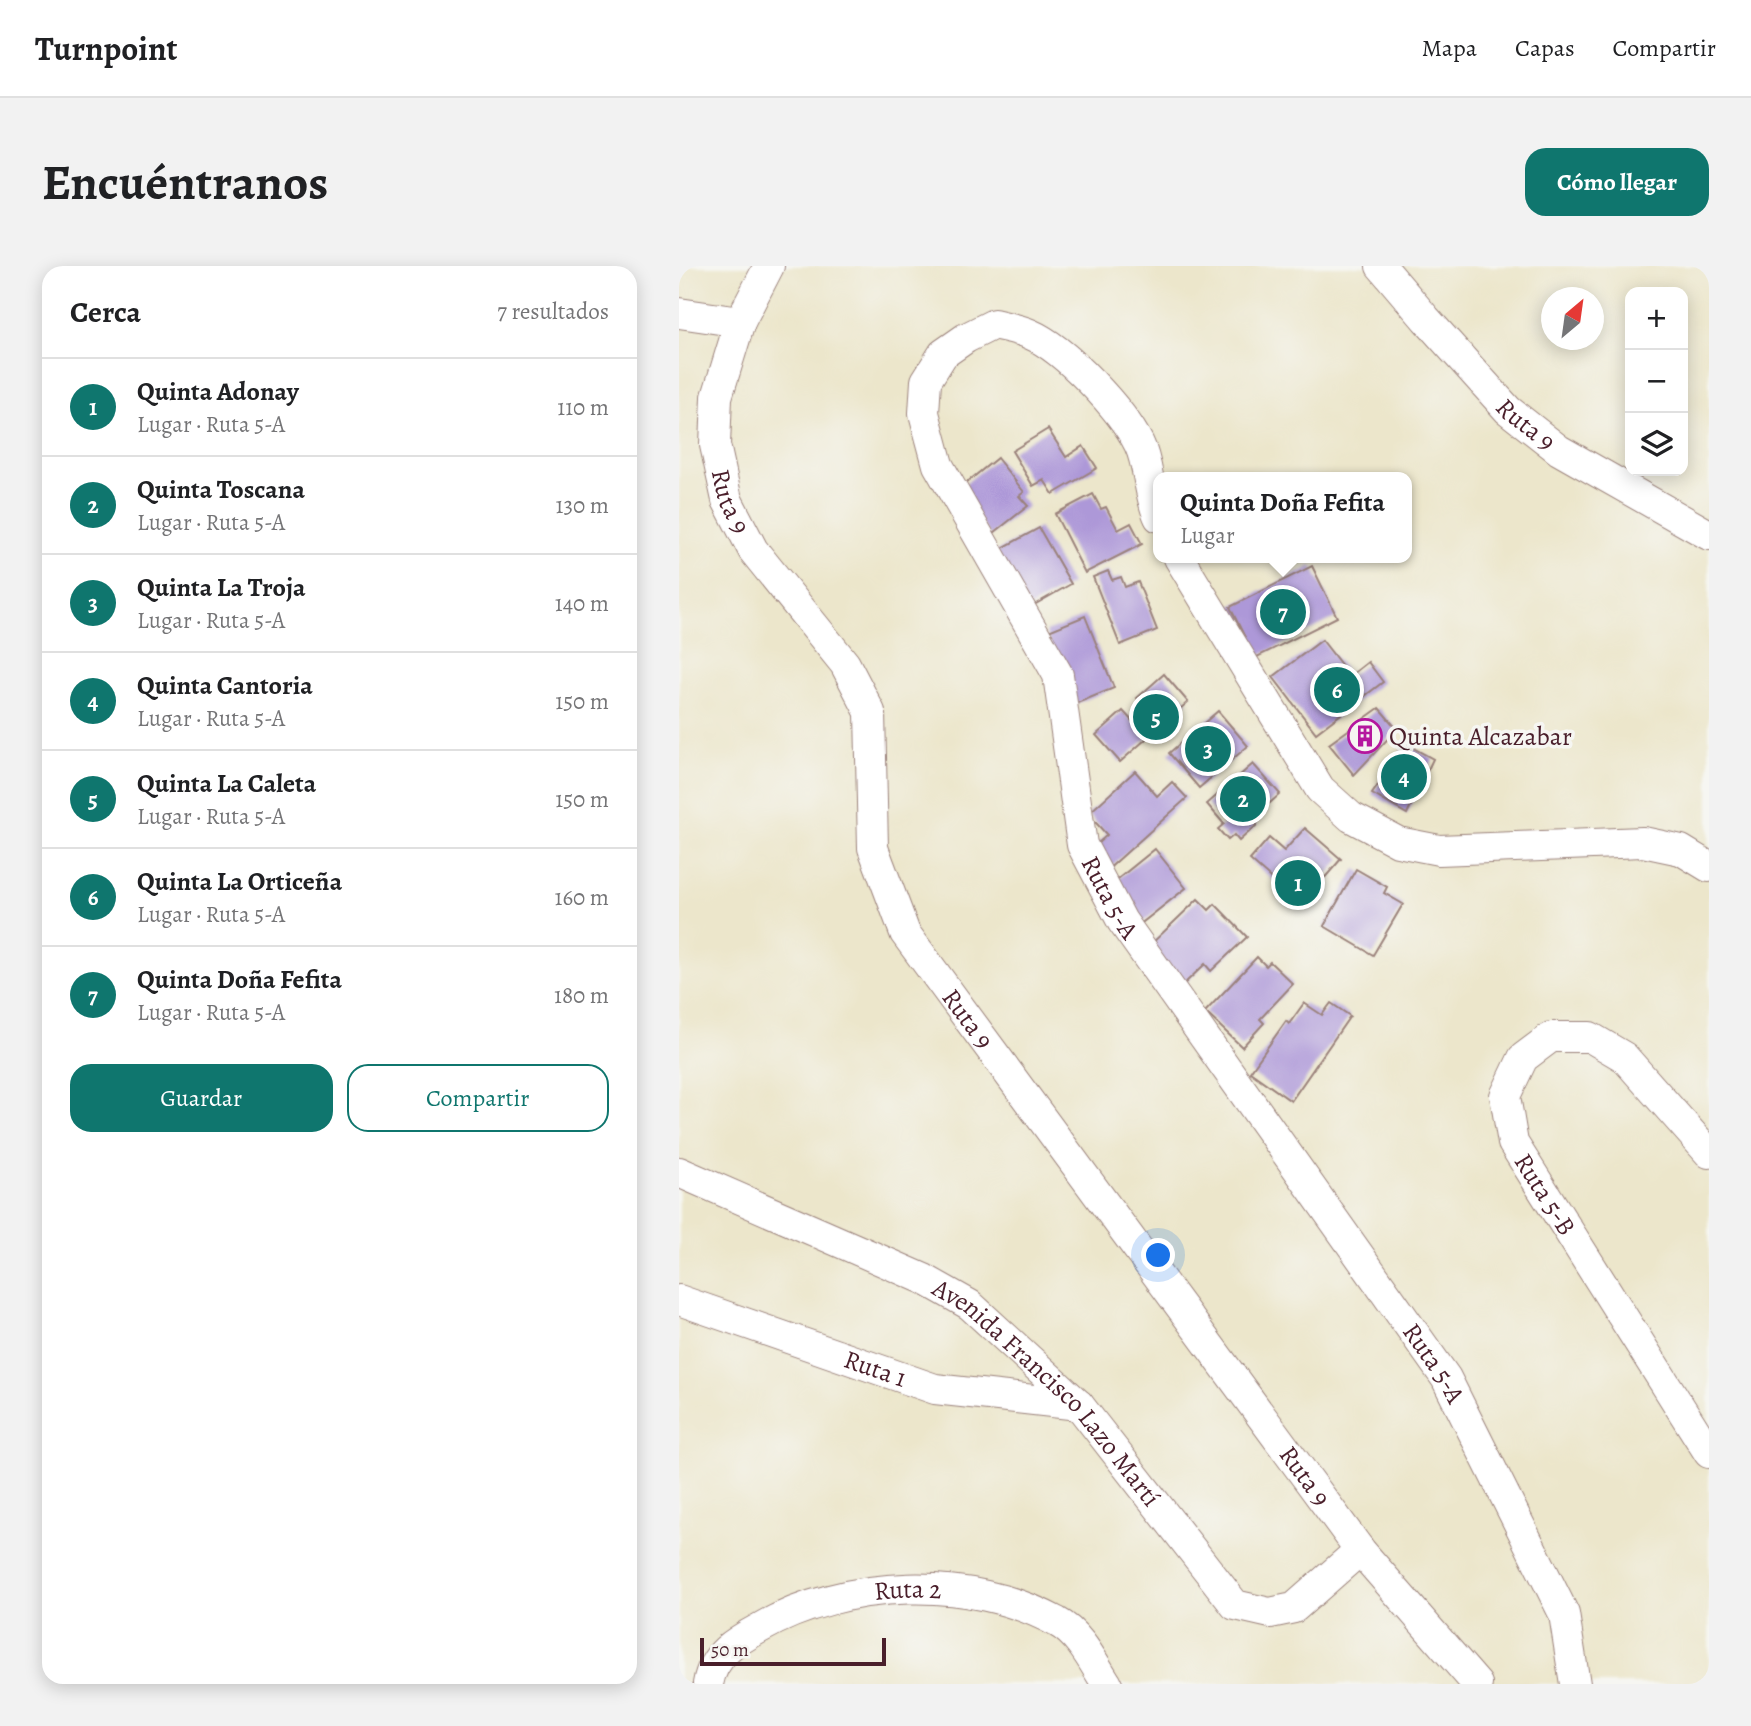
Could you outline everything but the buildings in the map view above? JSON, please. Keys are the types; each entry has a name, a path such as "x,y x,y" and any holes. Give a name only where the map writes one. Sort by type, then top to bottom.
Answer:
{"street":[{"name":"Ruta 9","path":"769,266 740,322 717,397 715,444 727,500 753,550 845,664 870,712 873,848 905,933 1360,1550 1477,1684"},
{"name":"Ruta 9","path":"1381,266 1508,410 1559,450 1709,535"},
{"path":"679,313 740,322"},
{"name":"Ruta 5-A","path":"1153,504 1140,446 1117,411 1055,350 1030,334 993,324 943,354 926,381 924,413 938,465 1058,675 1082,845 1122,921 1446,1378 1563,1614 1575,1684"},
{"path":"1182,563 1321,789 1351,817 1398,842 1439,850 1643,842 1681,850 1709,867"},
{"name":"Ruta 5-B","path":"1709,1153 1624,1056 1590,1037 1551,1037 1523,1058 1505,1096 1513,1143 1709,1453"},
{"name":"Avenida Francisco Lazo Martí","path":"679,1172 924,1279 970,1305 1079,1405 1235,1605 1270,1613 1294,1608 1360,1550"},
{"name":"Ruta 1","path":"679,1300 935,1389 1079,1405"},
{"name":"Ruta 2","path":"708,1684 710,1675 729,1645 786,1613 863,1591 944,1589 1020,1604 1061,1624 1080,1644 1107,1684"}],"place":[{"name":"Quinta Doña Fefita","path":"1283,612"},
{"name":"Quinta La Orticeña","path":"1337,690"},
{"name":"Quinta La Caleta","path":"1156,717"},
{"name":"Quinta Alcazabar","path":"1365,736"},
{"name":"Quinta La Troja","path":"1208,749"},
{"name":"Quinta Cantoria","path":"1404,777"},
{"name":"Quinta Toscana","path":"1243,799"},
{"name":"Quinta Adonay","path":"1298,883"}]}
